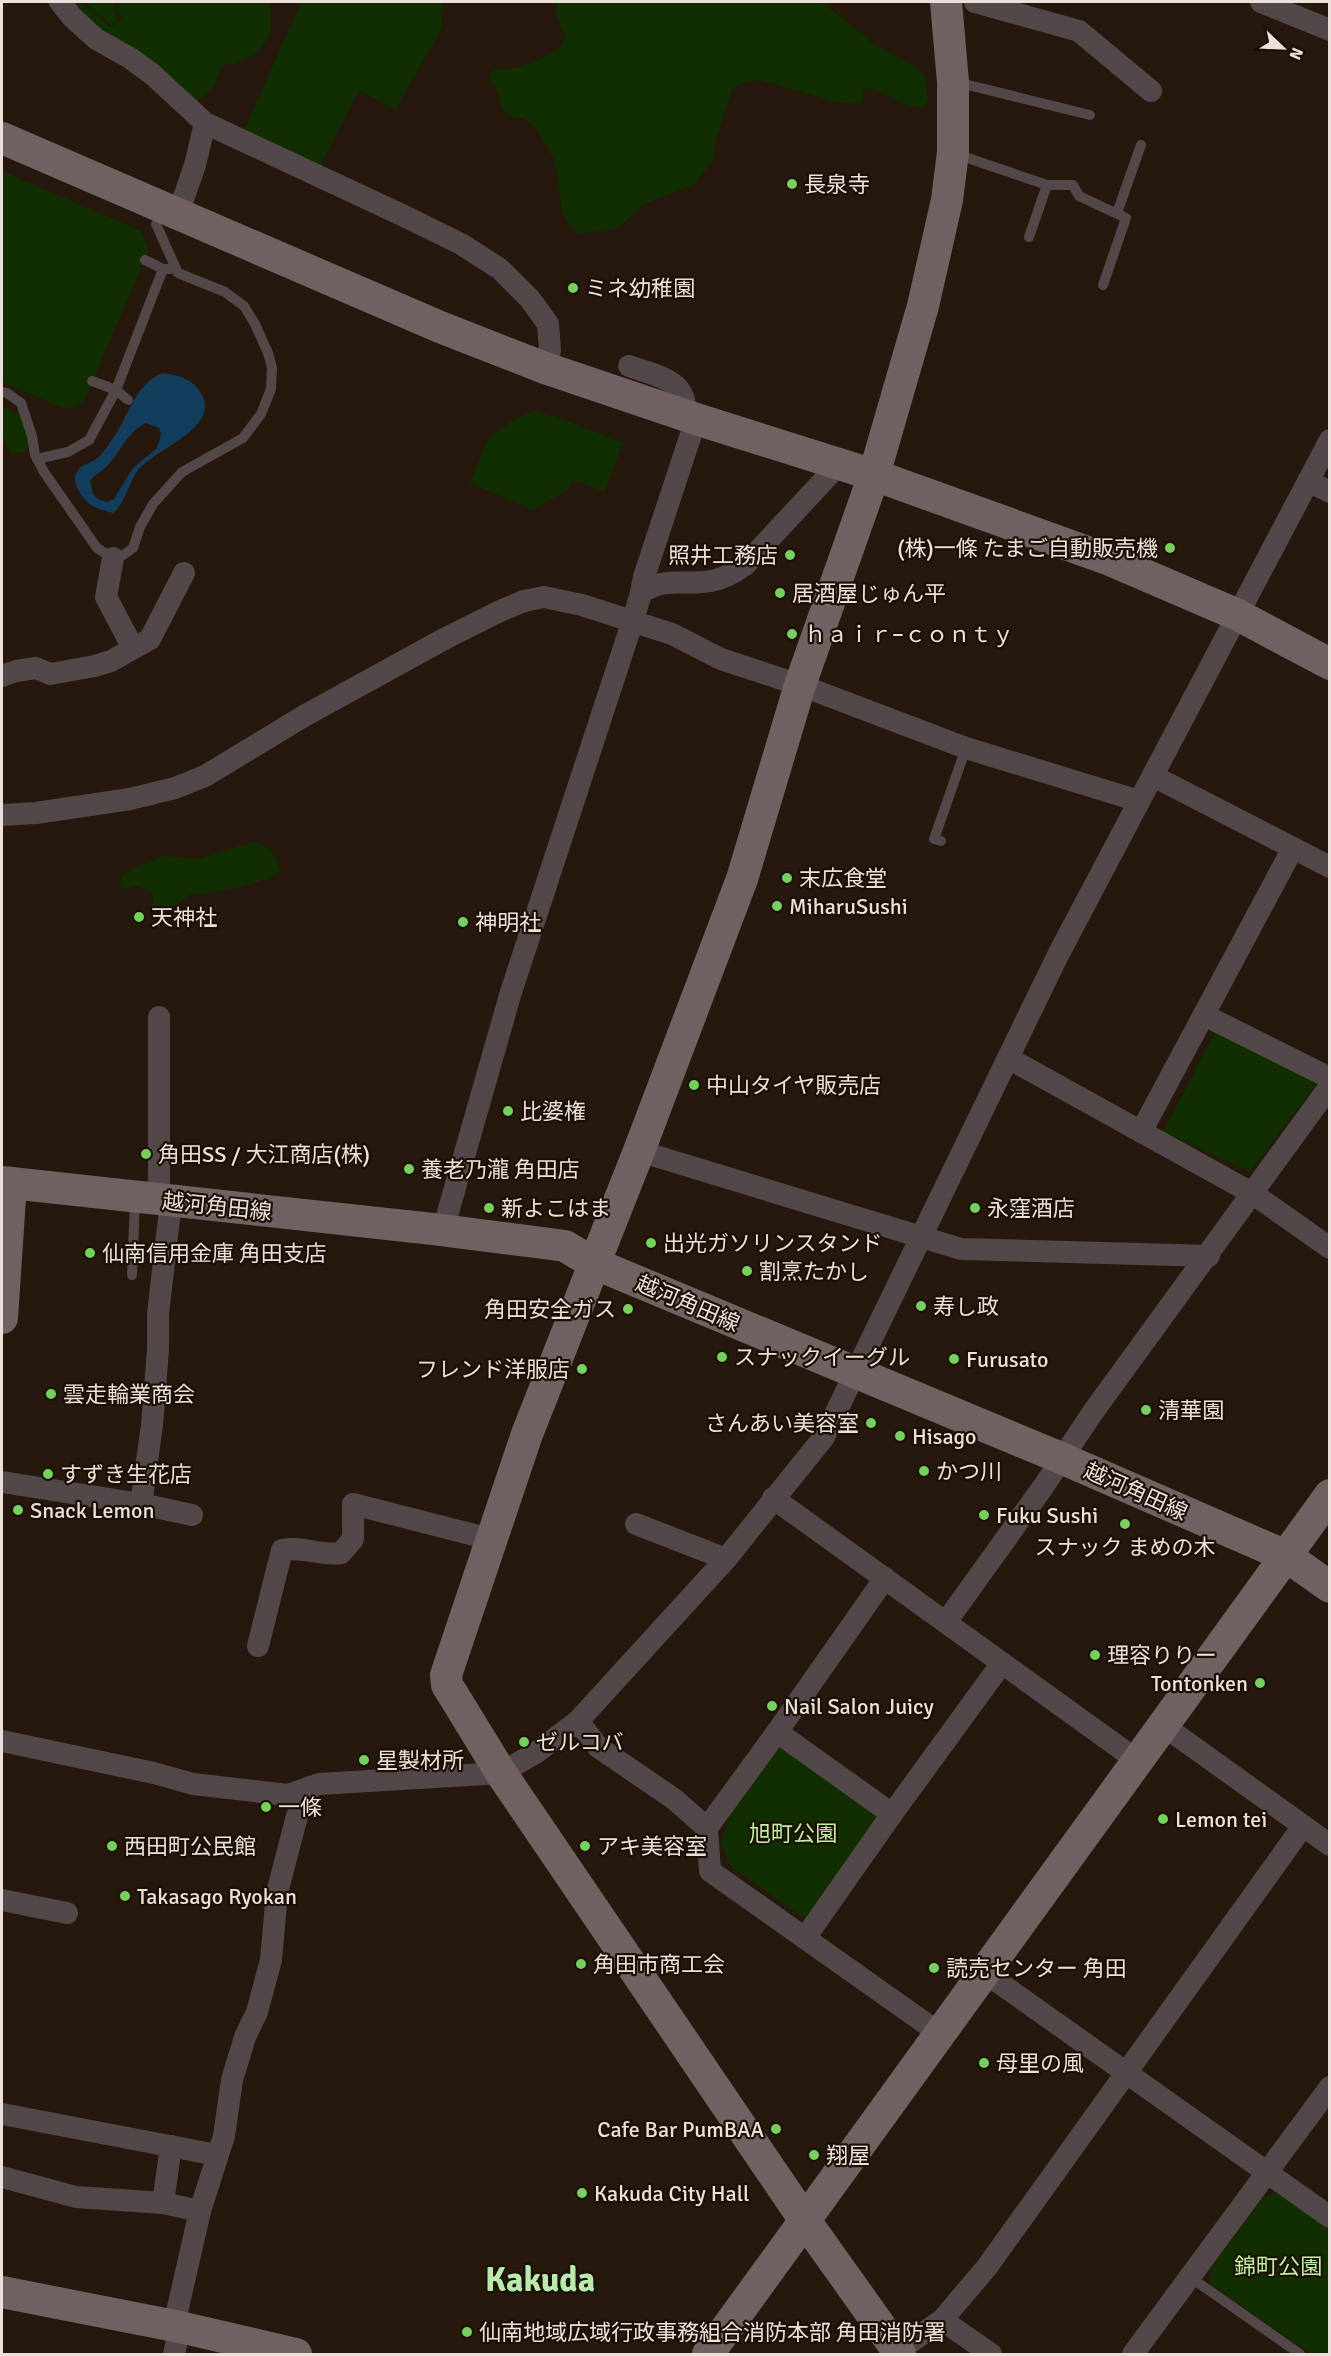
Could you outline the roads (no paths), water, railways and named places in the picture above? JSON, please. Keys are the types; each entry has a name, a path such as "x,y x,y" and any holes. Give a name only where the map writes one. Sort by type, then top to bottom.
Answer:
{"street":[{"path":"60,2 72,17 96,39 130,58 152,74 205,123 461,244 500,269 530,299 548,324 550,350 545,368"},
{"path":"946,2 953,82 953,153 947,200 923,306 874,475 800,685 742,879 639,1151 527,1434 446,1675 447,1685 501,1773 806,2222 899,2353 942,2320 987,2267 1303,1826"},
{"path":"975,2 1079,31 1151,91"},
{"path":"1262,2 1329,30"},
{"path":"167,219 195,165 205,123"},
{"path":"2,138 167,219 545,368 874,475 1110,560 1238,615 1329,664"},
{"path":"443,1230 511,992 633,620 690,417 681,389 669,381 629,366"},
{"path":"2,1741 154,1773 193,1784 288,1795 319,1784 501,1773 537,1752 578,1721 726,1559 824,1437 1058,955 1329,440"},
{"path":"641,593 652,585 710,581 732,574 745,565 840,464"},
{"path":"1308,481 1329,492"},
{"path":"113,558 106,597 133,648"},
{"path":"2,676 36,668 50,674 95,666 150,639 184,573"},
{"path":"2,815 36,813 130,799 175,788 205,776 304,716 446,638 524,601 544,597 633,620 672,633 721,659 800,685 966,748 1139,801"},
{"path":"1153,776 1329,867"},
{"path":"1141,1132 1293,848"},
{"path":"1204,1014 1329,1078"},
{"path":"141,1504 152,1425 158,1350 155,1199 159,1017"},
{"path":"1008,1058 1252,1192 1329,1248"},
{"path":"946,1622 1043,1487 1060,1458 1209,1256 1329,1086"},
{"path":"639,1151 961,1249 1209,1256"},
{"path":"2,1318 6,1183"},
{"name":"越河角田線","path":"6,1183 443,1230 564,1246 593,1263 1060,1458 1286,1556 1329,1587"},
{"path":"2,1482 141,1504 192,1515"},
{"path":"708,2355 1329,1496"},
{"path":"773,1498 1138,1761"},
{"path":"258,1646 282,1550 295,1548 326,1555 341,1553 353,1539 353,1504 490,1539"},
{"path":"636,1524 726,1559"},
{"path":"885,1578 707,1828 710,1871 939,2033"},
{"path":"805,1938 1002,1663"},
{"path":"578,1721 598,1747 674,1799 707,1828"},
{"path":"1164,1726 1329,1845"},
{"path":"777,1732 892,1814"},
{"path":"176,2336 200,2211 224,2136 232,2080 245,2037 257,2012 271,1960 277,1893 297,1816 310,1787"},
{"path":"2,1900 67,1913"},
{"path":"984,1972 1329,2217"},
{"path":"1133,2355 1329,2087"},
{"path":"2,2114 217,2155"},
{"path":"163,2203 171,2145"},
{"path":"2,2177 76,2197 163,2203 200,2211"},
{"path":"2,2292 176,2336 296,2355"},
{"path":"942,2320 991,2355"}],"lane":[{"path":"953,82 1089,115"},
{"path":"1117,213 1141,145"},
{"path":"953,153 1047,185 1073,185 1079,196 1126,218 1103,285"},
{"path":"1029,237 1047,185"},
{"path":"2,392 21,403 37,459 96,548 113,558 133,548 140,527 153,504 182,472 243,438 261,414 271,389 272,368 268,352 244,306 225,292 178,273 175,268 167,219"},
{"path":"145,260 163,269 175,268"},
{"path":"37,459 68,452 89,440 116,390 163,269"},
{"path":"93,381 116,390 128,400"},
{"path":"941,842 934,839 966,748"},
{"path":"132,1275 155,1199"},
{"path":"1190,2277 1300,2355"}],"water":[{"path":"162,373 178,376 192,383 199,390 205,402 204,414 187,434 137,471 122,502 113,513 96,508 80,494 76,484 76,473 104,452 139,392 153,378","holes":["146,423 159,428 161,435 157,448 133,468 114,499 107,502 98,499 93,494 90,482 94,477 112,461 139,427"]}],"place":[{"name":"長泉寺","path":"792,184"},
{"name":"ミネ幼稚園","path":"573,288"},
{"name":"(株)一條 たまご自動販売機","path":"1170,548"},
{"name":"照井工務店","path":"790,555"},
{"name":"居酒屋じゅん平","path":"780,593"},
{"name":"ｈａｉｒ−ｃｏｎｔｙ","path":"792,634"},
{"name":"末広食堂","path":"787,878"},
{"name":"MiharuSushi","path":"777,906"},
{"name":"天神社","path":"139,917"},
{"name":"神明社","path":"463,922"},
{"name":"中山タイヤ販売店","path":"694,1085"},
{"name":"比婆権","path":"508,1111"},
{"name":"角田SS / 大江商店(株)","path":"146,1154"},
{"name":"養老乃瀧 角田店","path":"409,1169"},
{"name":"新よこはま","path":"489,1208"},
{"name":"永窪酒店","path":"975,1208"},
{"name":"出光ガソリンスタンド","path":"651,1243"},
{"name":"仙南信用金庫 角田支店","path":"90,1253"},
{"name":"割烹たかし","path":"747,1271"},
{"name":"寿し政","path":"921,1306"},
{"name":"角田安全ガス","path":"628,1309"},
{"name":"スナックイーグル","path":"722,1357"},
{"name":"Furusato","path":"954,1359"},
{"name":"フレンド洋服店","path":"582,1369"},
{"name":"雲走輪業商会","path":"51,1394"},
{"name":"清華園","path":"1146,1410"},
{"name":"さんあい美容室","path":"871,1423"},
{"name":"Hisago","path":"900,1436"},
{"name":"かつ川","path":"924,1471"},
{"name":"すずき生花店","path":"48,1474"},
{"name":"Snack Lemon","path":"18,1510"},
{"name":"Fuku Sushi","path":"984,1515"},
{"name":"スナック まめの木","path":"1125,1524"},
{"name":"理容りりー","path":"1095,1655"},
{"name":"Tontonken","path":"1260,1683"},
{"name":"Nail Salon Juicy","path":"772,1706"},
{"name":"ゼルコバ","path":"524,1742"},
{"name":"星製材所","path":"364,1760"},
{"name":"一條","path":"266,1807"},
{"name":"Lemon tei","path":"1163,1819"},
{"name":"西田町公民館","path":"112,1846"},
{"name":"アキ美容室","path":"585,1846"},
{"name":"Takasago Ryokan","path":"125,1896"},
{"name":"角田市商工会","path":"581,1964"},
{"name":"読売センター 角田","path":"934,1968"},
{"name":"母里の風","path":"984,2063"},
{"name":"Cafe Bar PumBAA","path":"776,2129"},
{"name":"翔屋","path":"814,2155"},
{"name":"Kakuda City Hall","path":"582,2193"},
{"name":"仙南地域広域行政事務組合消防本部 角田消防署","path":"467,2332"}],"district":[{"name":"Kakuda","path":"540,2279"}],"park label":[{"name":"旭町公園","path":"793,1833"},
{"name":"錦町公園","path":"1278,2266"}]}
